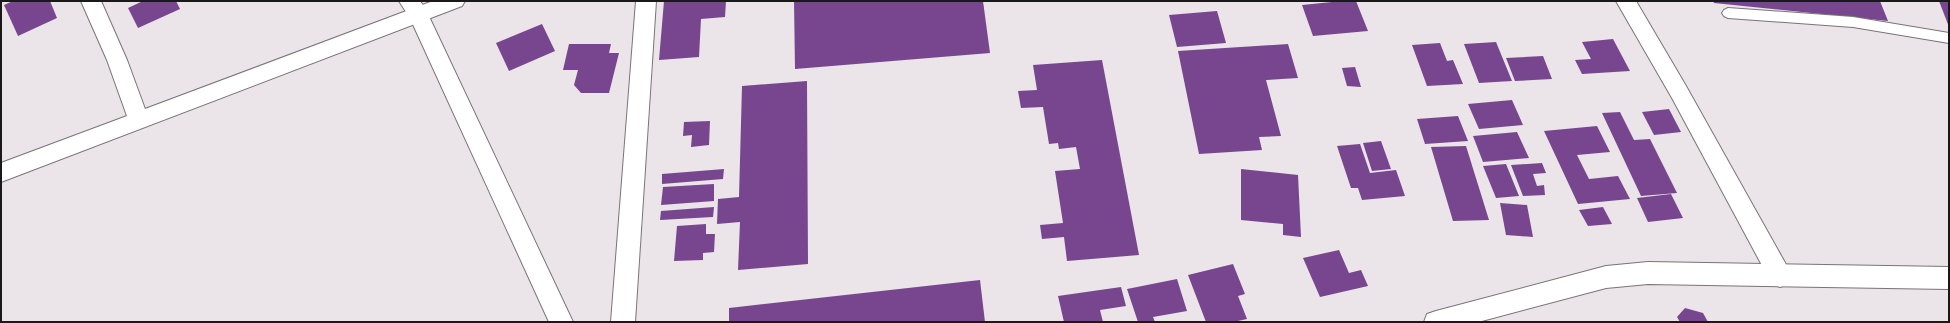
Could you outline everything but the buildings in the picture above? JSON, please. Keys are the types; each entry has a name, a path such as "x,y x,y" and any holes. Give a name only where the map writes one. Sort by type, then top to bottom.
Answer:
{"street":[{"path":"90,1 117,60 138,121"},
{"path":"1,173 138,121 414,8 455,1"},
{"path":"623,322 646,1"},
{"path":"1626,1 1683,99 1780,276"},
{"path":"414,8 561,322"},
{"path":"1436,322 1606,277 1648,273 1949,278"}],"lane":[{"path":"1728,13 1854,22 1949,38"}]}
